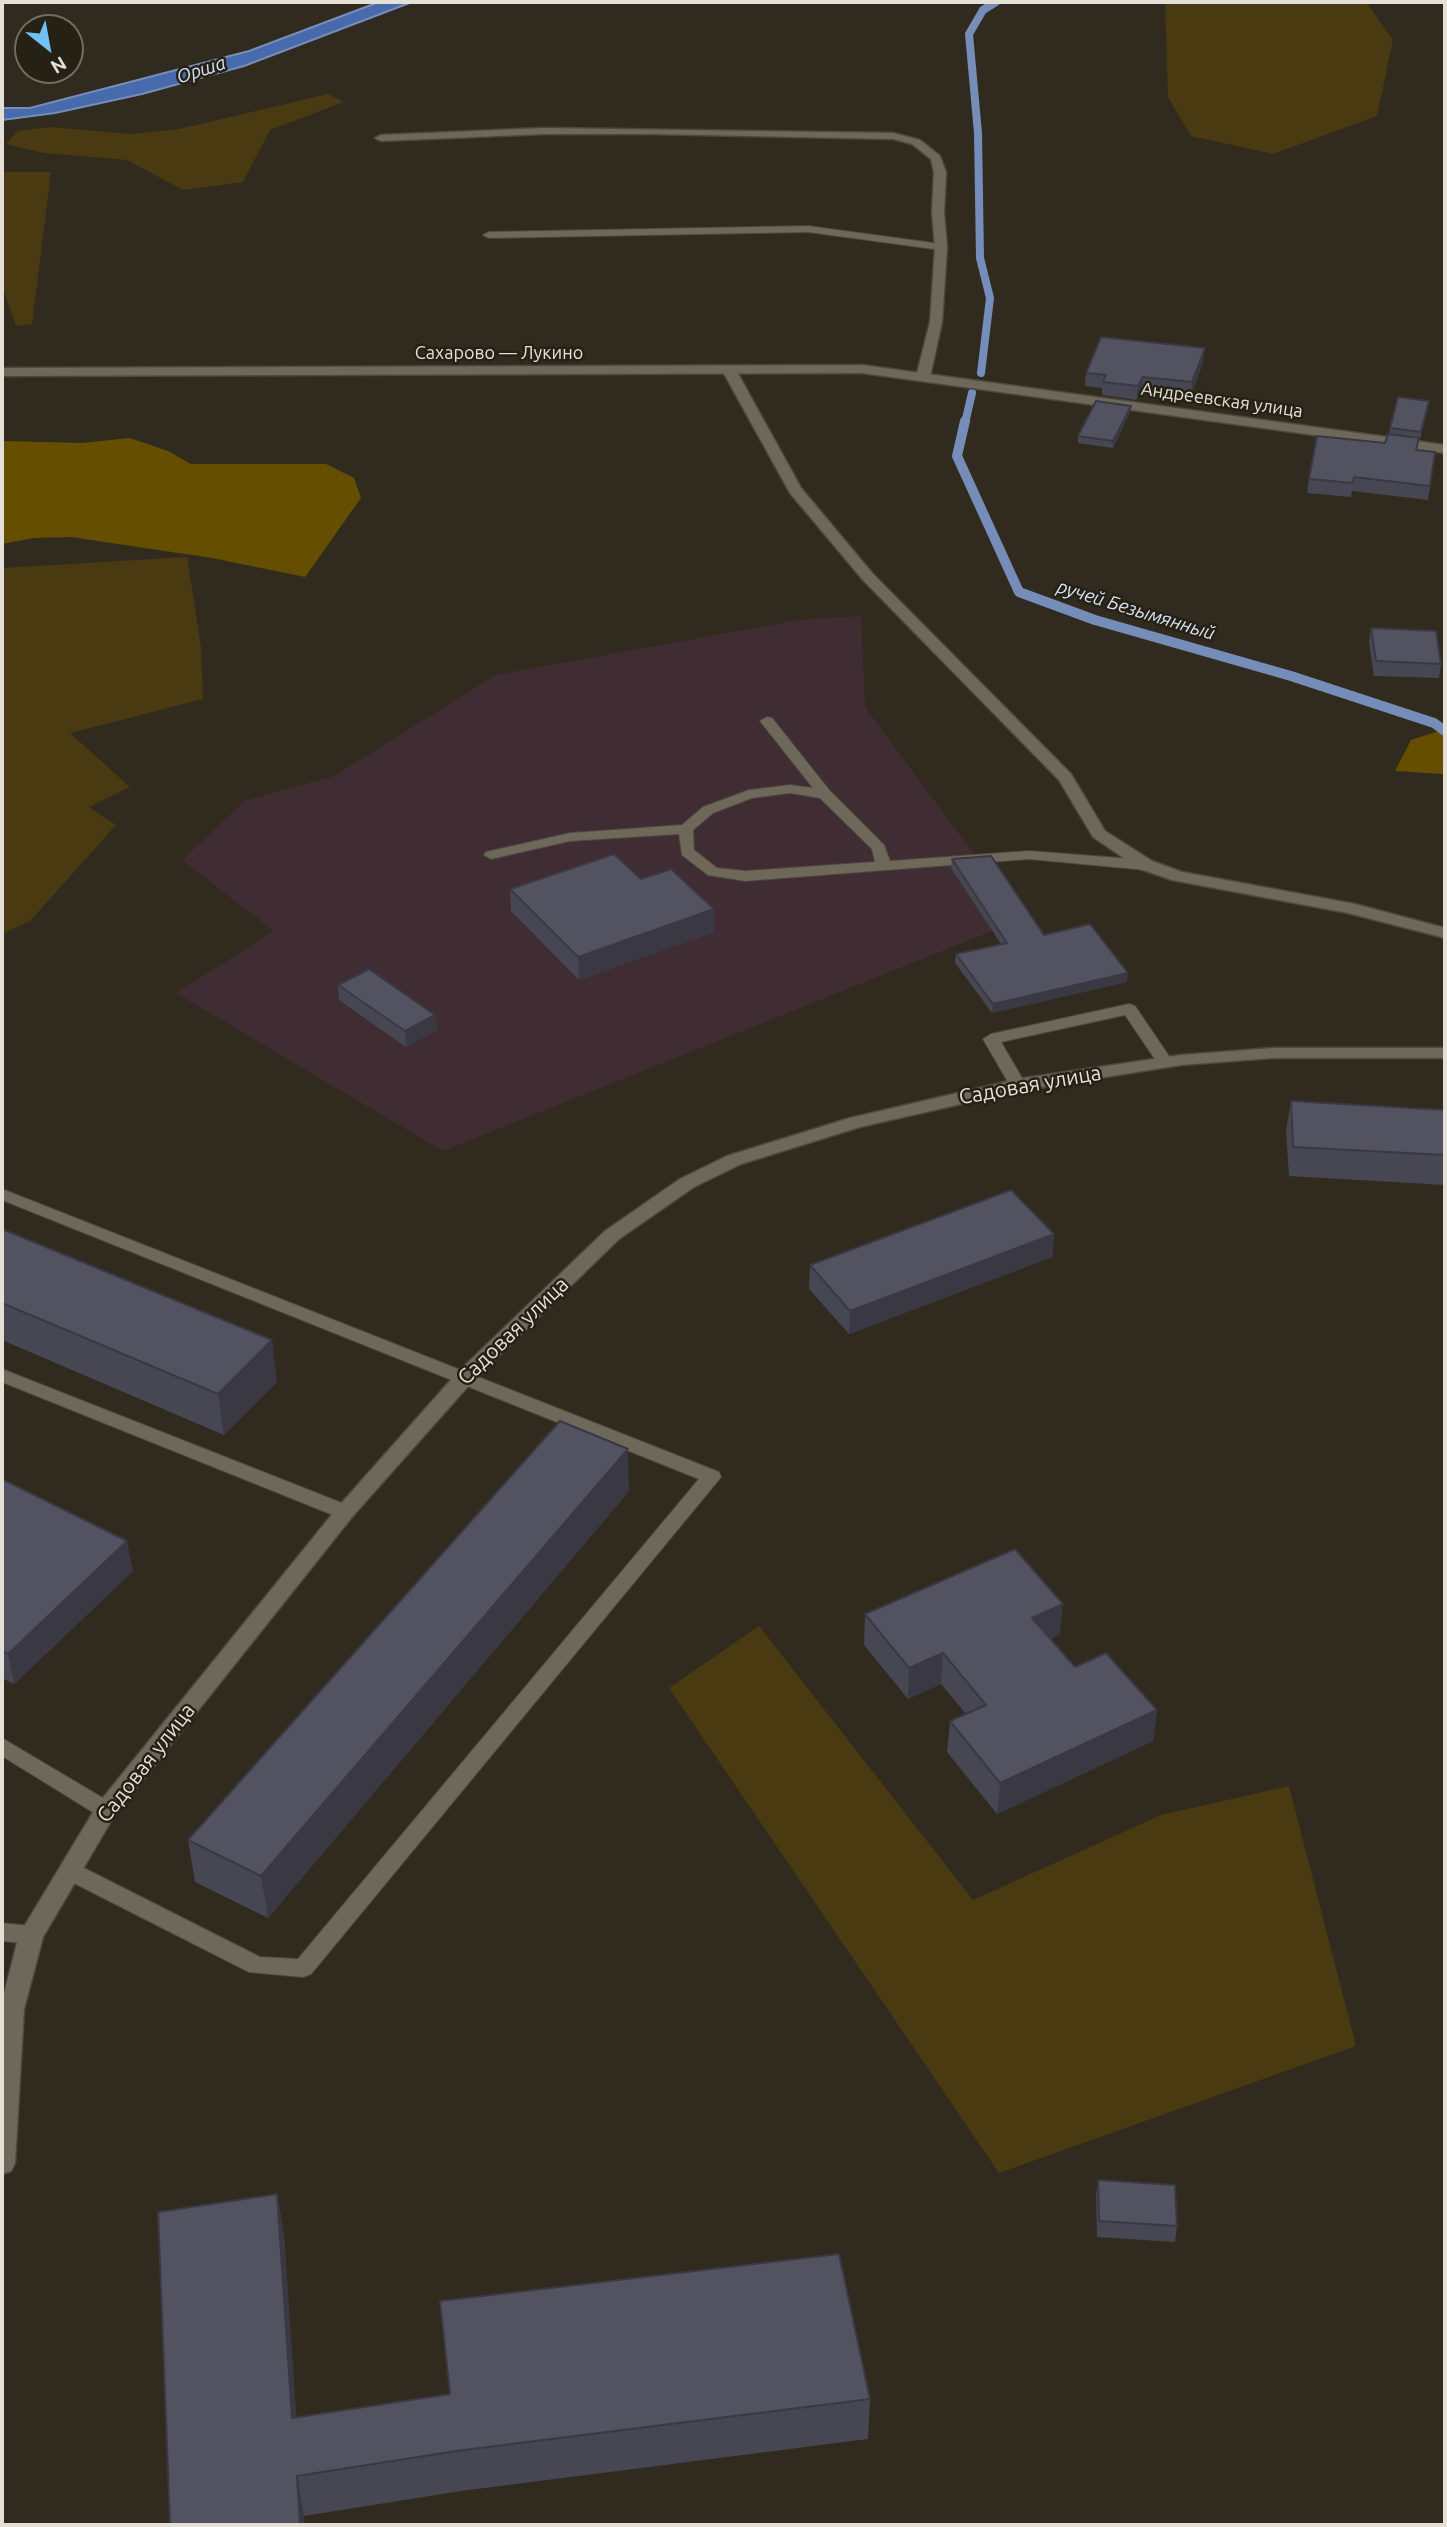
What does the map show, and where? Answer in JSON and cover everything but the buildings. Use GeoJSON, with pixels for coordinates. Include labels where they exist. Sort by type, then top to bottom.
{"type":"FeatureCollection","features":[{"type":"Feature","properties":{"kind":"street"},"geometry":{"type":"LineString","coordinates":[[381,138],[544,131],[893,136],[916,142],[936,158],[940,172],[936,322],[923,377]]}},
{"type":"Feature","properties":{"kind":"street","name":"Сахарово — Лукино"},"geometry":{"type":"LineString","coordinates":[[2,372],[862,369],[995,388]]}},
{"type":"Feature","properties":{"kind":"street"},"geometry":{"type":"LineString","coordinates":[[729,370],[795,490],[868,577],[1065,777],[1099,834],[1146,865],[1178,876],[1349,908],[1445,933]]}},
{"type":"Feature","properties":{"kind":"street","name":"Андреевская улица"},"geometry":{"type":"LineString","coordinates":[[995,388],[1445,449]]}},
{"type":"Feature","properties":{"kind":"street","name":"Садовая улица"},"geometry":{"type":"LineString","coordinates":[[2,2163],[12,2009],[31,1935],[106,1810],[345,1512],[464,1378],[612,1235],[687,1183],[734,1160],[790,1141],[931,1104],[1018,1085],[1165,1062],[1273,1053],[1445,1052]]}},
{"type":"Feature","properties":{"kind":"lane"},"geometry":{"type":"LineString","coordinates":[[489,234],[808,229],[940,247]]}},
{"type":"Feature","properties":{"kind":"lane"},"geometry":{"type":"LineString","coordinates":[[766,721],[825,794],[879,848],[883,864]]}},
{"type":"Feature","properties":{"kind":"lane"},"geometry":{"type":"LineString","coordinates":[[491,855],[570,837],[686,829],[708,810],[749,794],[790,789],[825,794]]}},
{"type":"Feature","properties":{"kind":"lane"},"geometry":{"type":"LineString","coordinates":[[686,829],[687,852],[713,872],[745,876],[1029,855],[1146,865]]}},
{"type":"Feature","properties":{"kind":"lane"},"geometry":{"type":"LineString","coordinates":[[1018,1085],[991,1039],[1129,1009],[1165,1062]]}},
{"type":"Feature","properties":{"kind":"lane"},"geometry":{"type":"LineString","coordinates":[[2,1194],[712,1477],[303,1968],[257,1966],[70,1871]]}},
{"type":"Feature","properties":{"kind":"lane"},"geometry":{"type":"LineString","coordinates":[[2,1375],[345,1512]]}},
{"type":"Feature","properties":{"kind":"lane"},"geometry":{"type":"LineString","coordinates":[[2,1746],[106,1810]]}},
{"type":"Feature","properties":{"kind":"lane"},"geometry":{"type":"LineString","coordinates":[[2,1932],[31,1935]]}},
{"type":"Feature","properties":{"kind":"shaded area"},"geometry":{"type":"Polygon","coordinates":[[[1165,2],[1366,2],[1393,40],[1377,116],[1273,154],[1191,136],[1168,97],[1165,2]]]}},
{"type":"Feature","properties":{"kind":"shaded area"},"geometry":{"type":"Polygon","coordinates":[[[328,94],[344,102],[270,130],[243,182],[183,190],[127,160],[44,153],[6,144],[18,131],[50,127],[131,134],[179,129],[328,94]]]}},
{"type":"Feature","properties":{"kind":"shaded area"},"geometry":{"type":"Polygon","coordinates":[[[2,172],[51,172],[32,324],[16,326],[2,286],[2,172]]]}},
{"type":"Feature","properties":{"kind":"shaded area"},"geometry":{"type":"Polygon","coordinates":[[[130,438],[168,451],[191,464],[326,464],[354,478],[361,498],[305,577],[212,558],[71,537],[34,538],[2,544],[2,441],[82,443],[130,438]]]}},
{"type":"Feature","properties":{"kind":"shaded area"},"geometry":{"type":"Polygon","coordinates":[[[187,557],[201,647],[203,699],[70,733],[130,787],[89,807],[116,825],[30,921],[2,934],[2,568],[187,557]]]}},
{"type":"Feature","properties":{"kind":"shaded area"},"geometry":{"type":"Polygon","coordinates":[[[861,616],[865,707],[1022,919],[443,1151],[176,993],[274,931],[182,860],[245,801],[334,776],[496,675],[799,620],[861,616]]]}},
{"type":"Feature","properties":{"kind":"shaded area"},"geometry":{"type":"Polygon","coordinates":[[[1445,729],[1445,777],[1442,774],[1395,771],[1411,740],[1445,729]]]}},
{"type":"Feature","properties":{"kind":"shaded area"},"geometry":{"type":"Polygon","coordinates":[[[759,1626],[973,1900],[1161,1815],[1289,1786],[1356,2046],[999,2173],[669,1688],[759,1626]]]}},
{"type":"Feature","properties":{"kind":"water","name":"Орша"},"geometry":{"type":"Polygon","coordinates":[[[379,2],[412,2],[244,66],[142,94],[55,113],[2,120],[2,108],[30,108],[249,51],[379,2]]]}},
{"type":"Feature","properties":{"kind":"waterway","name":"ручей Безымянный"},"geometry":{"type":"LineString","coordinates":[[981,373],[990,298],[980,258],[978,133],[969,34],[983,10],[996,2]]}},
{"type":"Feature","properties":{"kind":"waterway","name":"ручей Безымянный"},"geometry":{"type":"LineString","coordinates":[[965,423],[972,393]]}},
{"type":"Feature","properties":{"kind":"waterway","name":"ручей Безымянный"},"geometry":{"type":"LineString","coordinates":[[965,421],[957,456],[1019,592],[1095,620],[1291,676],[1434,723],[1445,731]]}}]}
